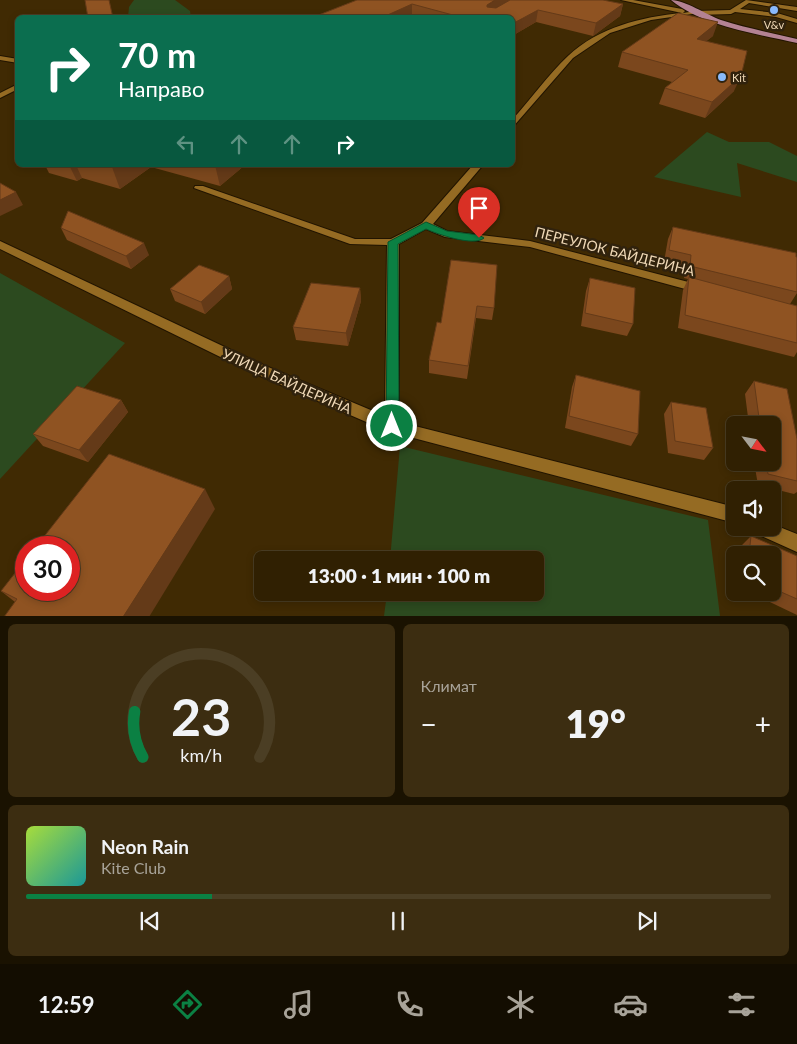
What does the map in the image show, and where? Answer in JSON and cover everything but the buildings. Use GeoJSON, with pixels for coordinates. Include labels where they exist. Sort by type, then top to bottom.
{"type":"FeatureCollection","features":[{"type":"Feature","properties":{"kind":"main road"},"geometry":{"type":"LineString","coordinates":[[674,0],[696,13],[741,28],[797,41]]}},
{"type":"Feature","properties":{"kind":"street"},"geometry":{"type":"LineString","coordinates":[[624,0],[696,13]]}},
{"type":"Feature","properties":{"kind":"street"},"geometry":{"type":"LineString","coordinates":[[515,123],[571,57],[608,32],[650,18],[696,13]]}},
{"type":"Feature","properties":{"kind":"street"},"geometry":{"type":"LineString","coordinates":[[0,58],[15,60]]}},
{"type":"Feature","properties":{"kind":"street"},"geometry":{"type":"LineString","coordinates":[[0,96],[15,88]]}},
{"type":"Feature","properties":{"kind":"street"},"geometry":{"type":"LineString","coordinates":[[199,188],[354,242],[393,242],[426,225],[476,167]]}},
{"type":"Feature","properties":{"kind":"street","name":"ПЕРЕУЛОК БАЙДЕРИНА"},"geometry":{"type":"LineString","coordinates":[[426,225],[445,234],[530,244],[711,291]]}},
{"type":"Feature","properties":{"kind":"street"},"geometry":{"type":"LineString","coordinates":[[392,426],[393,242]]}},
{"type":"Feature","properties":{"kind":"street","name":"УЛИЦА БАЙДЕРИНА"},"geometry":{"type":"LineString","coordinates":[[0,244],[256,368],[392,426],[726,513]]}},
{"type":"Feature","properties":{"kind":"street"},"geometry":{"type":"LineString","coordinates":[[781,536],[797,543]]}},
{"type":"Feature","properties":{"kind":"lane"},"geometry":{"type":"LineString","coordinates":[[696,13],[731,12],[750,0],[797,9]]}},
{"type":"Feature","properties":{"kind":"lane"},"geometry":{"type":"LineString","coordinates":[[735,10],[777,15],[797,21]]}},
{"type":"Feature","properties":{"kind":"green space"},"geometry":{"type":"Polygon","coordinates":[[[134,0],[175,0],[190,11],[191,15],[128,15],[129,7],[134,0]]]}},
{"type":"Feature","properties":{"kind":"green space"},"geometry":{"type":"Polygon","coordinates":[[[707,132],[729,142],[769,142],[797,156],[797,182],[737,163],[741,197],[654,177],[707,132]]]}},
{"type":"Feature","properties":{"kind":"green space"},"geometry":{"type":"Polygon","coordinates":[[[0,273],[125,343],[0,479],[0,273]]]}},
{"type":"Feature","properties":{"kind":"green space"},"geometry":{"type":"Polygon","coordinates":[[[400,446],[708,520],[720,616],[384,616],[386,601],[544,601],[544,551],[391,551],[400,446]]]}},
{"type":"Feature","properties":{"kind":"place","name":"V&v"},"geometry":{"type":"Point","coordinates":[774,10]}},
{"type":"Feature","properties":{"kind":"place","name":"Kit"},"geometry":{"type":"Point","coordinates":[722,77]}},
{"type":"Feature","properties":{"kind":"route"},"geometry":{"type":"LineString","coordinates":[[392,426],[393,242],[426,225],[445,234],[479,238]]}}]}
